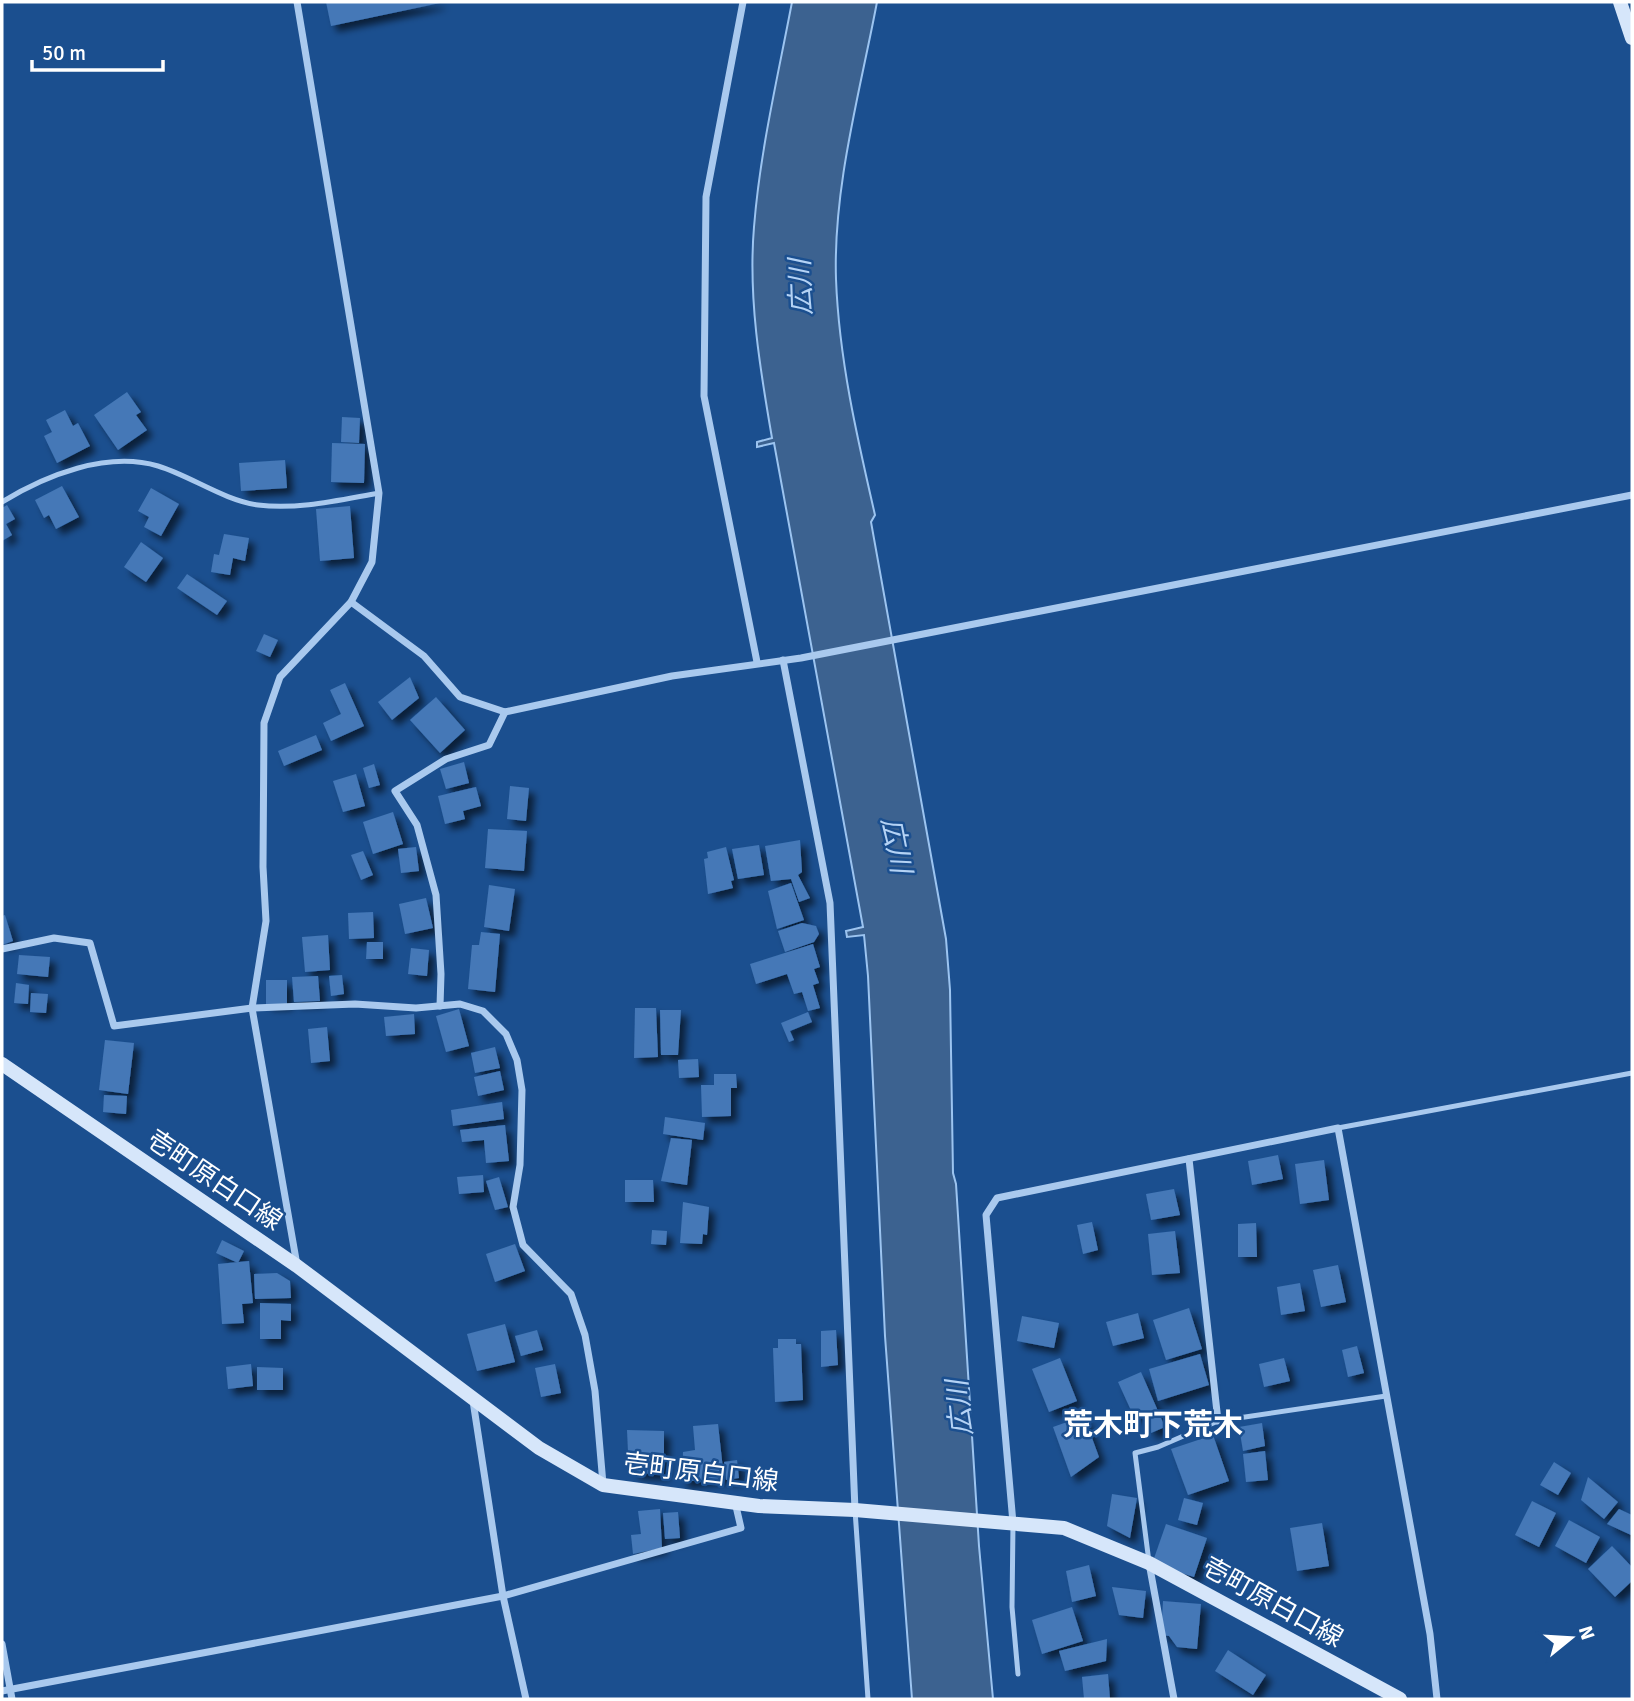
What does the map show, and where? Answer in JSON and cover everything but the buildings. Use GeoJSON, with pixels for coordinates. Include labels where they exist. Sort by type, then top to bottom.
{"type":"FeatureCollection","features":[{"type":"Feature","properties":{"kind":"main road"},"geometry":{"type":"LineString","coordinates":[[1620,2],[1632,38]]}},
{"type":"Feature","properties":{"kind":"main road","name":"壱町原白口線"},"geometry":{"type":"LineString","coordinates":[[2,1064],[298,1266],[539,1448],[603,1485],[759,1506],[855,1510],[1064,1528],[1149,1563],[1400,1699]]}},
{"type":"Feature","properties":{"kind":"street"},"geometry":{"type":"LineString","coordinates":[[297,2],[379,493],[372,562],[351,602],[280,677],[264,723],[263,867],[266,921],[252,1008],[298,1266]]}},
{"type":"Feature","properties":{"kind":"street"},"geometry":{"type":"LineString","coordinates":[[743,2],[706,197],[705,396],[757,662]]}},
{"type":"Feature","properties":{"kind":"street"},"geometry":{"type":"LineString","coordinates":[[351,602],[424,656],[460,697],[505,712],[672,676],[757,662],[801,658],[930,634],[1632,495]]}},
{"type":"Feature","properties":{"kind":"street"},"geometry":{"type":"LineString","coordinates":[[783,660],[830,903],[855,1510]]}},
{"type":"Feature","properties":{"kind":"street"},"geometry":{"type":"LineString","coordinates":[[440,1006],[441,974],[436,895],[417,825],[395,791],[446,759],[489,745],[505,712]]}},
{"type":"Feature","properties":{"kind":"street"},"geometry":{"type":"LineString","coordinates":[[2,949],[54,938],[90,943],[114,1026],[252,1008],[355,1004],[416,1009],[460,1004],[483,1011],[506,1034],[517,1060],[522,1090],[520,1165],[513,1207],[523,1245],[571,1294],[585,1335],[595,1391],[603,1485]]}},
{"type":"Feature","properties":{"kind":"street"},"geometry":{"type":"LineString","coordinates":[[1007,1523],[986,1214],[997,1198],[1338,1128],[1430,1634],[1437,1699]]}},
{"type":"Feature","properties":{"kind":"street"},"geometry":{"type":"LineString","coordinates":[[1189,1159],[1218,1421]]}},
{"type":"Feature","properties":{"kind":"street"},"geometry":{"type":"LineString","coordinates":[[472,1397],[503,1596],[526,1699]]}},
{"type":"Feature","properties":{"kind":"street"},"geometry":{"type":"LineString","coordinates":[[6,1690],[503,1596],[741,1528],[734,1501]]}},
{"type":"Feature","properties":{"kind":"street"},"geometry":{"type":"LineString","coordinates":[[1149,1563],[1174,1699]]}},
{"type":"Feature","properties":{"kind":"street"},"geometry":{"type":"LineString","coordinates":[[2,1644],[6,1690],[12,1699]]}},
{"type":"Feature","properties":{"kind":"lane"},"geometry":{"type":"LineString","coordinates":[[2,502],[26,487],[104,461],[159,467],[255,505],[310,505],[379,493]]}},
{"type":"Feature","properties":{"kind":"lane"},"geometry":{"type":"LineString","coordinates":[[1338,1128],[1632,1073]]}},
{"type":"Feature","properties":{"kind":"lane"},"geometry":{"type":"LineString","coordinates":[[1149,1563],[1136,1453],[1218,1421],[1386,1396]]}},
{"type":"Feature","properties":{"kind":"lane"},"geometry":{"type":"LineString","coordinates":[[855,1510],[867,1699]]}},
{"type":"Feature","properties":{"kind":"lane"},"geometry":{"type":"LineString","coordinates":[[1007,1523],[1018,1674]]}},
{"type":"Feature","properties":{"kind":"water","name":"広川"},"geometry":{"type":"Polygon","coordinates":[[[792,2],[877,2],[843,175],[836,244],[838,309],[850,398],[875,515],[871,522],[946,939],[950,990],[953,1173],[956,1184],[979,1546],[993,1699],[912,1699],[885,1336],[864,935],[847,937],[846,931],[863,927],[774,443],[757,447],[757,442],[772,438],[759,359],[754,306],[754,227],[765,142],[792,2]]]}},
{"type":"Feature","properties":{"kind":"district","name":"荒木町下荒木"},"geometry":{"type":"Point","coordinates":[1153,1425]}}]}
